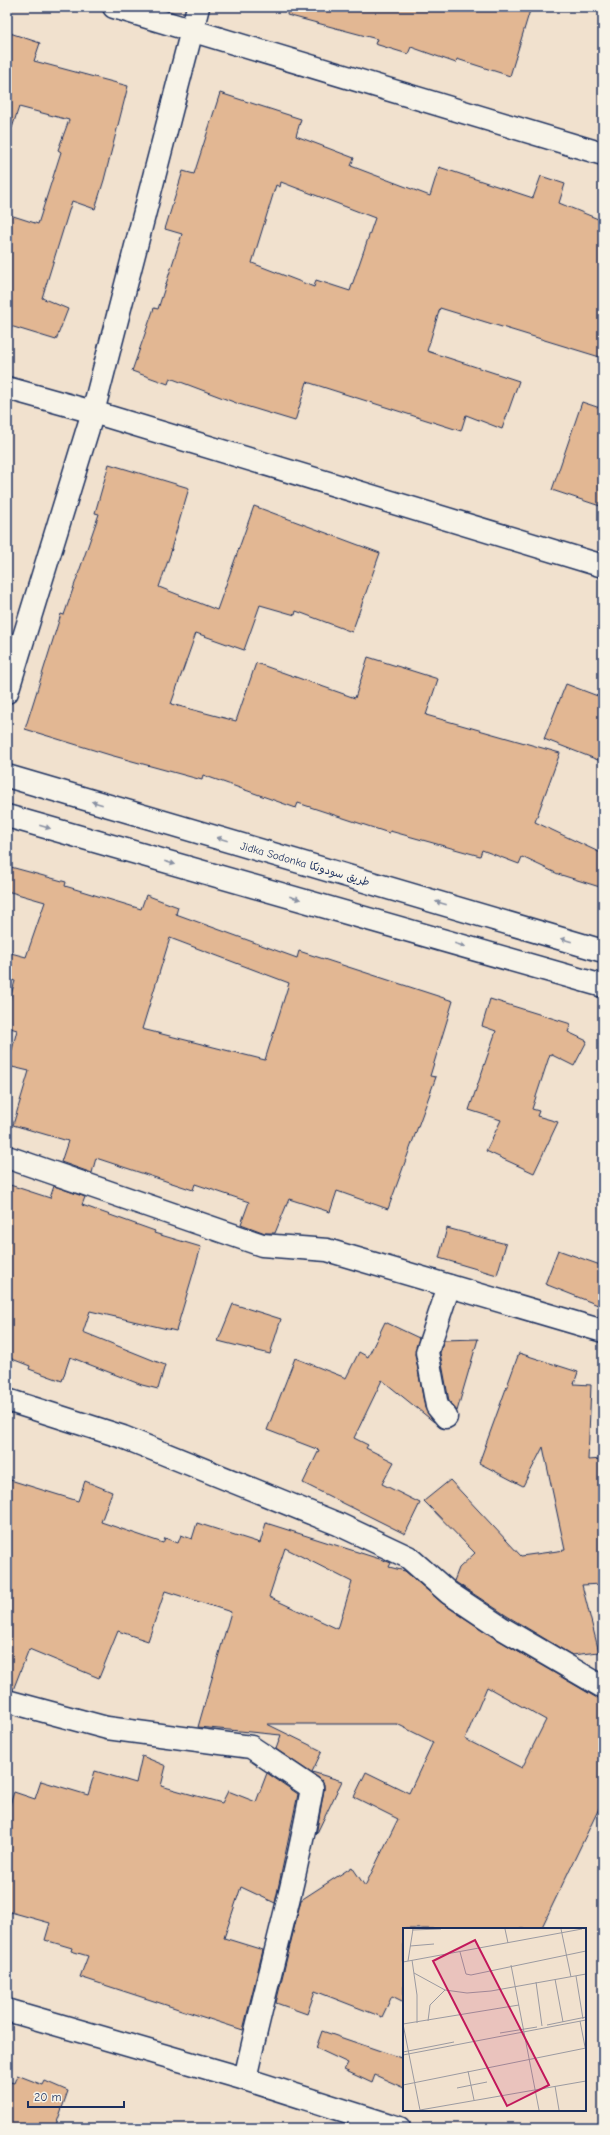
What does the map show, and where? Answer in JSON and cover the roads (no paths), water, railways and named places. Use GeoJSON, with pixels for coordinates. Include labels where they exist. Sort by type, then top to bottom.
{"type":"FeatureCollection","features":[{"type":"Feature","properties":{"kind":"street"},"geometry":{"type":"LineString","coordinates":[[114,7],[603,154]]}},
{"type":"Feature","properties":{"kind":"street"},"geometry":{"type":"LineString","coordinates":[[7,692],[93,412],[198,7]]}},
{"type":"Feature","properties":{"kind":"street"},"geometry":{"type":"LineString","coordinates":[[7,388],[93,412],[603,566]]}},
{"type":"Feature","properties":{"kind":"street","name":"Jidka Sodonka طريق سودونكا"},"geometry":{"type":"LineString","coordinates":[[7,776],[603,951]]}},
{"type":"Feature","properties":{"kind":"street"},"geometry":{"type":"LineString","coordinates":[[7,816],[603,986]]}},
{"type":"Feature","properties":{"kind":"street"},"geometry":{"type":"LineString","coordinates":[[7,1157],[262,1244],[327,1250],[603,1331]]}},
{"type":"Feature","properties":{"kind":"street"},"geometry":{"type":"LineString","coordinates":[[446,1417],[437,1406],[427,1352],[449,1286]]}},
{"type":"Feature","properties":{"kind":"street"},"geometry":{"type":"LineString","coordinates":[[7,1400],[123,1437],[338,1524],[408,1557],[449,1593],[500,1627],[603,1687]]}},
{"type":"Feature","properties":{"kind":"street"},"geometry":{"type":"LineString","coordinates":[[7,1701],[107,1728],[251,1747],[312,1788],[304,1836],[263,1996],[245,2079]]}},
{"type":"Feature","properties":{"kind":"street"},"geometry":{"type":"LineString","coordinates":[[7,2010],[245,2079],[399,2128]]}}]}
